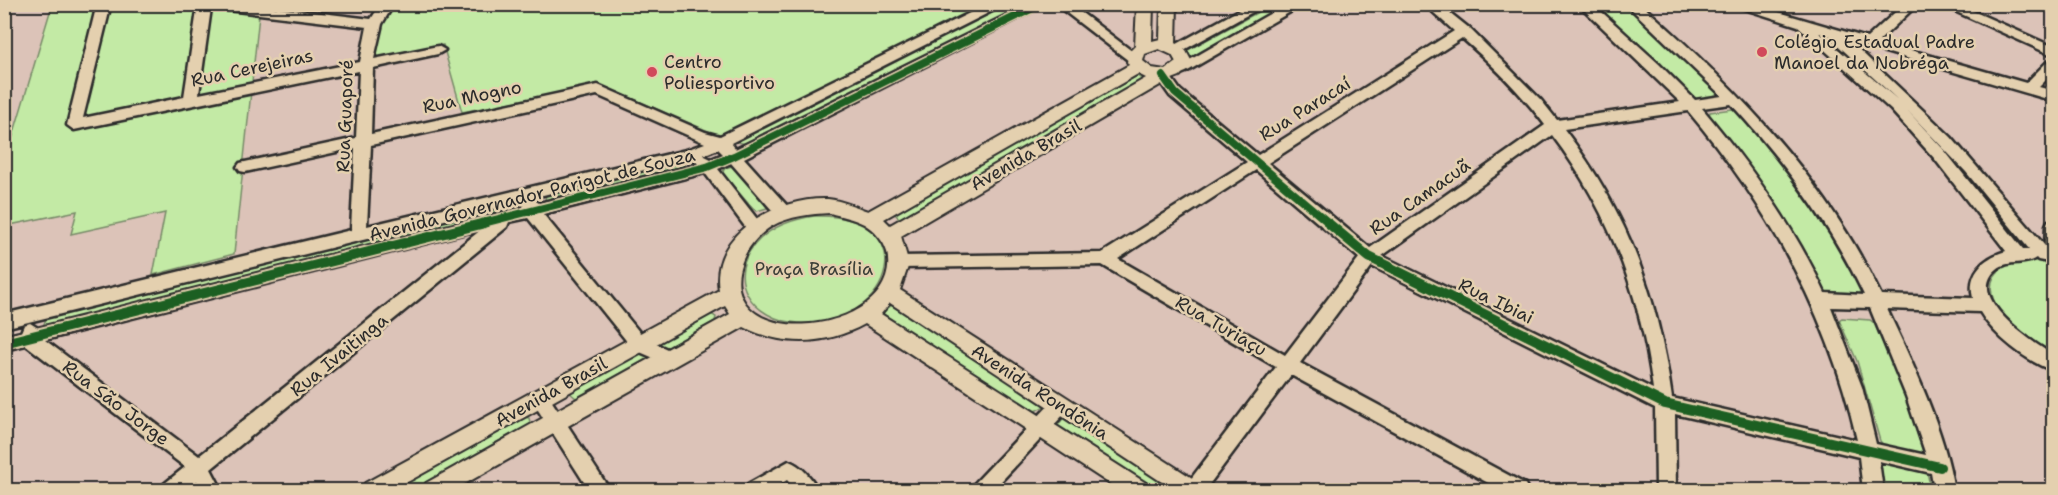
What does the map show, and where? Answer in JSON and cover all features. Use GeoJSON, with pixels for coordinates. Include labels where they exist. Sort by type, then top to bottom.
{"type":"FeatureCollection","features":[{"type":"Feature","properties":{"kind":"main road"},"geometry":{"type":"LineString","coordinates":[[1138,58],[1150,45],[1172,47],[1182,55],[1184,62],[1181,69],[1162,76],[1152,75],[1138,58],[1145,4]]}},
{"type":"Feature","properties":{"kind":"main road"},"geometry":{"type":"LineString","coordinates":[[1169,4],[1172,47]]}},
{"type":"Feature","properties":{"kind":"main road","name":"Avenida Brasil"},"geometry":{"type":"LineString","coordinates":[[872,218],[1138,58]]}},
{"type":"Feature","properties":{"kind":"main road","name":"Avenida Brasil"},"geometry":{"type":"LineString","coordinates":[[890,234],[1162,76]]}},
{"type":"Feature","properties":{"kind":"main road"},"geometry":{"type":"LineString","coordinates":[[830,206],[852,210],[872,218],[890,234],[897,247],[900,262],[897,278],[890,293],[867,315],[848,326],[826,333],[803,335],[771,330],[745,316],[729,294],[726,281],[733,252],[755,228],[784,213],[807,207],[830,206]]}},
{"type":"Feature","properties":{"kind":"main road","name":"Avenida Rondônia"},"geometry":{"type":"LineString","coordinates":[[890,293],[1060,406],[1193,490]]}},
{"type":"Feature","properties":{"kind":"main road","name":"Avenida Brasil"},"geometry":{"type":"LineString","coordinates":[[373,490],[729,294]]}},
{"type":"Feature","properties":{"kind":"main road","name":"Avenida Rondônia"},"geometry":{"type":"LineString","coordinates":[[867,315],[1138,490]]}},
{"type":"Feature","properties":{"kind":"main road","name":"Avenida Brasil"},"geometry":{"type":"LineString","coordinates":[[434,490],[745,316]]}},
{"type":"Feature","properties":{"kind":"street","name":"Rua Cerejeiras"},"geometry":{"type":"LineString","coordinates":[[104,4],[74,125],[438,50]]}},
{"type":"Feature","properties":{"kind":"street"},"geometry":{"type":"LineString","coordinates":[[191,101],[207,4],[375,24]]}},
{"type":"Feature","properties":{"kind":"street","name":"Rua Guaporé"},"geometry":{"type":"LineString","coordinates":[[359,235],[367,53],[375,24],[388,4]]}},
{"type":"Feature","properties":{"kind":"street","name":"Avenida Governador Parigot de Souza"},"geometry":{"type":"LineString","coordinates":[[4,321],[505,200],[698,144],[721,142],[1000,4]]}},
{"type":"Feature","properties":{"kind":"street","name":"Avenida Governador Parigot de Souza"},"geometry":{"type":"LineString","coordinates":[[4,343],[707,167],[734,156],[1041,4]]}},
{"type":"Feature","properties":{"kind":"street"},"geometry":{"type":"LineString","coordinates":[[1061,4],[1138,58]]}},
{"type":"Feature","properties":{"kind":"street"},"geometry":{"type":"LineString","coordinates":[[1172,47],[1261,4]]}},
{"type":"Feature","properties":{"kind":"street"},"geometry":{"type":"LineString","coordinates":[[1181,69],[1298,4]]}},
{"type":"Feature","properties":{"kind":"street"},"geometry":{"type":"LineString","coordinates":[[1430,4],[1464,31],[1518,81],[1555,125],[1603,198],[1634,260],[1653,324],[1665,404],[1669,438],[1666,490]]}},
{"type":"Feature","properties":{"kind":"street"},"geometry":{"type":"LineString","coordinates":[[1584,4],[1692,106],[1726,146],[1770,210],[1820,300],[1846,366],[1870,452],[1873,490]]}},
{"type":"Feature","properties":{"kind":"street"},"geometry":{"type":"LineString","coordinates":[[1632,4],[1734,99],[1776,145],[1824,207],[1846,242],[1878,303],[1924,418],[1940,467],[1944,490]]}},
{"type":"Feature","properties":{"kind":"street"},"geometry":{"type":"LineString","coordinates":[[1735,4],[1765,8],[1799,23],[2054,96]]}},
{"type":"Feature","properties":{"kind":"street"},"geometry":{"type":"LineString","coordinates":[[1869,43],[1912,4]]}},
{"type":"Feature","properties":{"kind":"street"},"geometry":{"type":"LineString","coordinates":[[1946,4],[2054,52]]}},
{"type":"Feature","properties":{"kind":"street"},"geometry":{"type":"LineString","coordinates":[[1799,23],[1896,107],[1939,154],[2019,255]]}},
{"type":"Feature","properties":{"kind":"street","name":"Rua Paracaí"},"geometry":{"type":"LineString","coordinates":[[1105,259],[1464,31]]}},
{"type":"Feature","properties":{"kind":"street"},"geometry":{"type":"LineString","coordinates":[[1832,32],[1898,89],[1936,127],[2050,257]]}},
{"type":"Feature","properties":{"kind":"street"},"geometry":{"type":"LineString","coordinates":[[2028,89],[2054,63]]}},
{"type":"Feature","properties":{"kind":"street","name":"Rua Ibiai"},"geometry":{"type":"LineString","coordinates":[[1162,76],[1175,93],[1369,257],[1665,404],[1940,467]]}},
{"type":"Feature","properties":{"kind":"street","name":"Rua Mogno"},"geometry":{"type":"LineString","coordinates":[[245,167],[598,90],[698,144]]}},
{"type":"Feature","properties":{"kind":"street","name":"Rua Camacuã"},"geometry":{"type":"LineString","coordinates":[[1193,490],[1369,257],[1555,125],[1734,99]]}},
{"type":"Feature","properties":{"kind":"street"},"geometry":{"type":"LineString","coordinates":[[721,142],[784,213]]}},
{"type":"Feature","properties":{"kind":"street"},"geometry":{"type":"LineString","coordinates":[[698,144],[707,167],[755,228]]}},
{"type":"Feature","properties":{"kind":"street"},"geometry":{"type":"LineString","coordinates":[[529,194],[532,212],[639,344],[670,358]]}},
{"type":"Feature","properties":{"kind":"street"},"geometry":{"type":"LineString","coordinates":[[505,200],[506,219]]}},
{"type":"Feature","properties":{"kind":"street","name":"Rua Ivaitinga"},"geometry":{"type":"LineString","coordinates":[[171,490],[506,219]]}},
{"type":"Feature","properties":{"kind":"street"},"geometry":{"type":"LineString","coordinates":[[2050,257],[2054,225]]}},
{"type":"Feature","properties":{"kind":"street"},"geometry":{"type":"LineString","coordinates":[[2050,257],[2019,255],[1993,262],[1985,270],[1981,280],[1981,292],[1985,305],[1998,323],[2018,341],[2054,364]]}},
{"type":"Feature","properties":{"kind":"street"},"geometry":{"type":"LineString","coordinates":[[900,262],[1105,259]]}},
{"type":"Feature","properties":{"kind":"street","name":"Rua Turiaçu"},"geometry":{"type":"LineString","coordinates":[[1105,259],[1288,365],[1518,490]]}},
{"type":"Feature","properties":{"kind":"street"},"geometry":{"type":"LineString","coordinates":[[1820,300],[1985,305]]}},
{"type":"Feature","properties":{"kind":"street"},"geometry":{"type":"LineString","coordinates":[[29,337],[32,314]]}},
{"type":"Feature","properties":{"kind":"street","name":"Rua São Jorge"},"geometry":{"type":"LineString","coordinates":[[29,337],[200,467],[212,490]]}},
{"type":"Feature","properties":{"kind":"street"},"geometry":{"type":"LineString","coordinates":[[540,399],[600,490]]}},
{"type":"Feature","properties":{"kind":"street"},"geometry":{"type":"LineString","coordinates":[[981,490],[1060,406]]}},
{"type":"Feature","properties":{"kind":"street"},"geometry":{"type":"LineString","coordinates":[[755,490],[789,469],[808,490]]}},
{"type":"Feature","properties":{"kind":"green space"},"geometry":{"type":"Polygon","coordinates":[[[184,4],[259,15],[234,254],[153,275],[165,213],[71,234],[77,211],[5,226],[4,166],[52,5],[184,4]]]}},
{"type":"Feature","properties":{"kind":"green space","name":"Centro Poliesportivo"},"geometry":{"type":"Polygon","coordinates":[[[395,5],[990,5],[722,137],[601,85],[462,112],[443,45],[374,60],[380,30],[395,5]]]}},
{"type":"Feature","properties":{"kind":"green space"},"geometry":{"type":"Polygon","coordinates":[[[1008,5],[1032,5],[747,144],[737,142],[739,136],[1008,5]]]}},
{"type":"Feature","properties":{"kind":"green space"},"geometry":{"type":"Polygon","coordinates":[[[1271,5],[1289,5],[1189,59],[1184,52],[1271,5]]]}},
{"type":"Feature","properties":{"kind":"green space"},"geometry":{"type":"Polygon","coordinates":[[[1589,5],[1626,5],[1725,96],[1696,101],[1589,5]]]}},
{"type":"Feature","properties":{"kind":"green space"},"geometry":{"type":"Polygon","coordinates":[[[1823,37],[1832,37],[1876,76],[1950,151],[2024,242],[2017,240],[1968,181],[1823,37]]]}},
{"type":"Feature","properties":{"kind":"green space"},"geometry":{"type":"Polygon","coordinates":[[[1137,76],[1146,82],[902,221],[894,213],[1137,76]]]}},
{"type":"Feature","properties":{"kind":"green space"},"geometry":{"type":"Polygon","coordinates":[[[1733,109],[1740,112],[1776,153],[1824,220],[1868,294],[1864,297],[1832,295],[1826,292],[1772,201],[1709,116],[1710,112],[1733,109]]]}},
{"type":"Feature","properties":{"kind":"green space"},"geometry":{"type":"Polygon","coordinates":[[[681,160],[685,164],[681,169],[545,200],[546,194],[681,160]]]}},
{"type":"Feature","properties":{"kind":"green space"},"geometry":{"type":"Polygon","coordinates":[[[737,167],[769,204],[767,208],[757,211],[753,209],[722,173],[725,168],[737,167]]]}},
{"type":"Feature","properties":{"kind":"green space"},"geometry":{"type":"Polygon","coordinates":[[[498,205],[500,207],[498,213],[46,327],[44,324],[47,316],[498,205]]]}},
{"type":"Feature","properties":{"kind":"green space","name":"Praça Brasília"},"geometry":{"type":"Polygon","coordinates":[[[814,216],[849,220],[872,232],[884,249],[885,270],[876,290],[858,308],[832,320],[799,323],[782,320],[768,314],[747,294],[743,281],[743,267],[749,253],[766,234],[785,223],[814,216]]]}},
{"type":"Feature","properties":{"kind":"green space"},"geometry":{"type":"Polygon","coordinates":[[[2034,259],[2053,262],[2053,356],[2022,336],[2010,324],[2000,311],[1991,288],[1993,278],[2001,269],[2014,263],[2034,259]]]}},
{"type":"Feature","properties":{"kind":"green space"},"geometry":{"type":"Polygon","coordinates":[[[893,304],[1045,401],[1045,406],[1031,413],[882,313],[893,304]]]}},
{"type":"Feature","properties":{"kind":"green space"},"geometry":{"type":"Polygon","coordinates":[[[708,312],[716,317],[715,321],[576,398],[570,393],[570,390],[708,312]]]}},
{"type":"Feature","properties":{"kind":"green space"},"geometry":{"type":"Polygon","coordinates":[[[1842,318],[1870,320],[1874,323],[1902,386],[1923,452],[1917,454],[1884,446],[1880,441],[1857,361],[1839,320],[1842,318]]]}},
{"type":"Feature","properties":{"kind":"green space"},"geometry":{"type":"Polygon","coordinates":[[[1065,416],[1171,486],[1171,490],[1146,490],[1054,430],[1065,416]]]}},
{"type":"Feature","properties":{"kind":"green space"},"geometry":{"type":"Polygon","coordinates":[[[525,417],[529,418],[531,426],[415,490],[391,490],[525,417]]]}},
{"type":"Feature","properties":{"kind":"green space"},"geometry":{"type":"Polygon","coordinates":[[[1876,460],[1927,472],[1931,490],[1880,490],[1876,460]]]}},
{"type":"Feature","properties":{"kind":"cycle path"},"geometry":{"type":"LineString","coordinates":[[4,343],[707,167],[734,156],[1041,4]]}},
{"type":"Feature","properties":{"kind":"cycle path"},"geometry":{"type":"LineString","coordinates":[[1163,76],[1175,93],[1369,257],[1665,404],[1940,467]]}},
{"type":"Feature","properties":{"kind":"place","name":"Colégio Estadual Padre Manoel da Nobréga"},"geometry":{"type":"Point","coordinates":[1762,52]}},
{"type":"Feature","properties":{"kind":"place","name":"Centro Poliesportivo"},"geometry":{"type":"Point","coordinates":[652,72]}}]}
